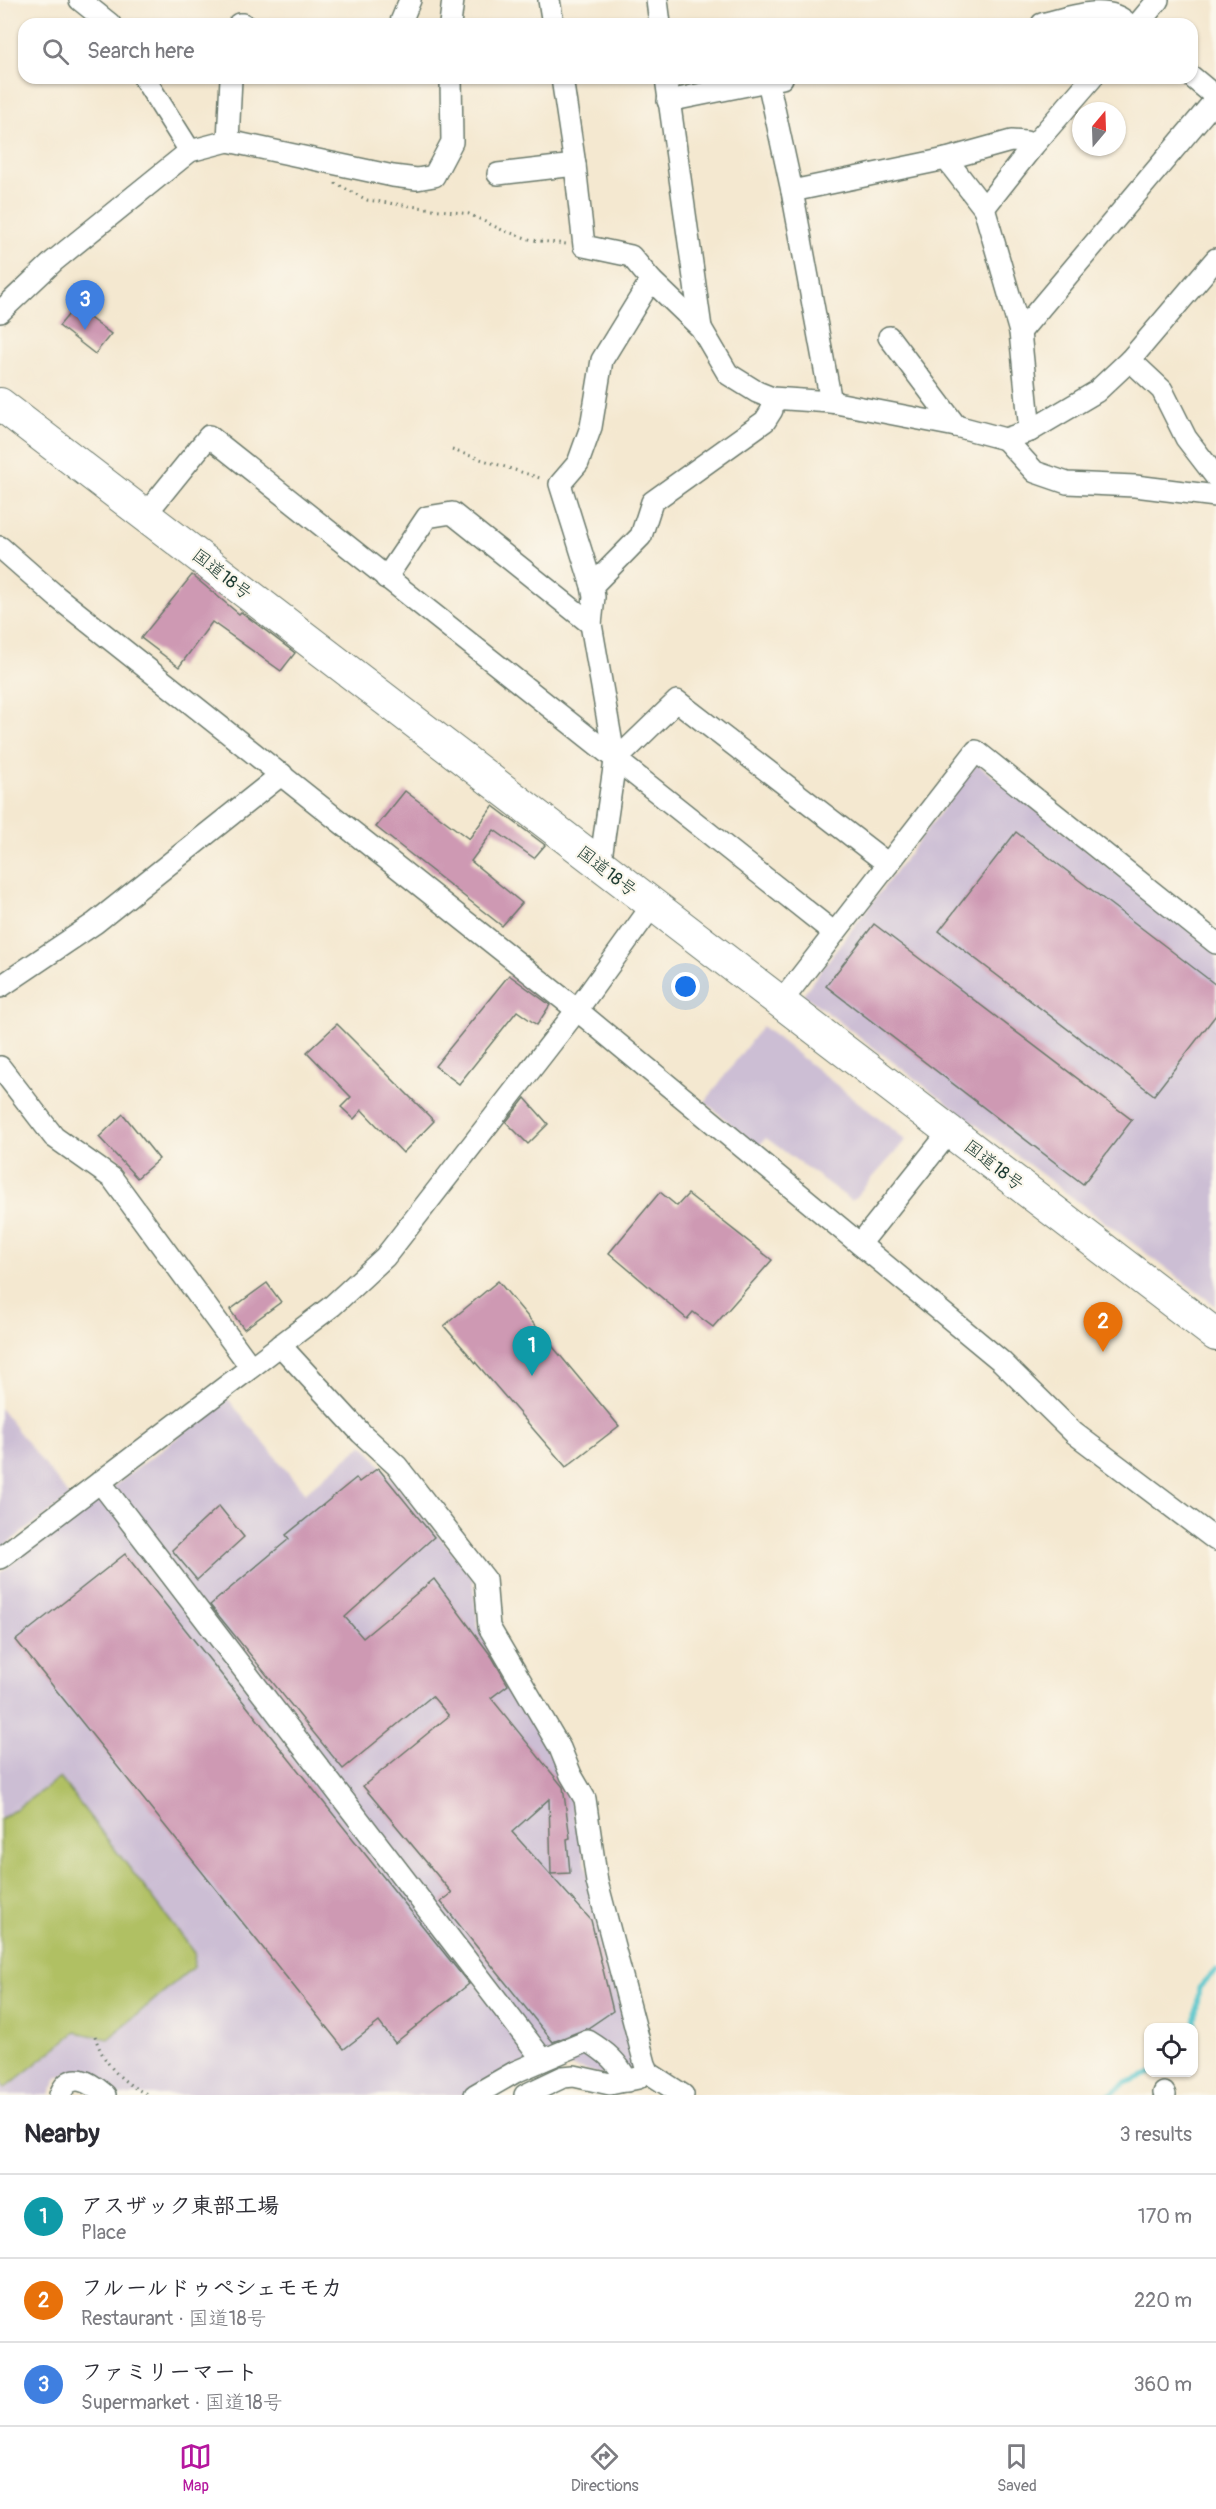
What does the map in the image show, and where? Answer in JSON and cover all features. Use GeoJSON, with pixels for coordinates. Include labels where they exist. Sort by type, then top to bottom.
{"type":"FeatureCollection","features":[{"type":"Feature","properties":{"kind":"highway","name":"国道18号"},"geometry":{"type":"LineString","coordinates":[[0,404],[652,906],[1216,1335]]}},
{"type":"Feature","properties":{"kind":"street"},"geometry":{"type":"LineString","coordinates":[[80,0],[102,18]]}},
{"type":"Feature","properties":{"kind":"street"},"geometry":{"type":"LineString","coordinates":[[402,18],[410,0]]}},
{"type":"Feature","properties":{"kind":"street"},"geometry":{"type":"LineString","coordinates":[[451,18],[453,0]]}},
{"type":"Feature","properties":{"kind":"street"},"geometry":{"type":"LineString","coordinates":[[549,0],[552,18]]}},
{"type":"Feature","properties":{"kind":"street"},"geometry":{"type":"LineString","coordinates":[[657,0],[659,18]]}},
{"type":"Feature","properties":{"kind":"street"},"geometry":{"type":"LineString","coordinates":[[1143,18],[1158,0]]}},
{"type":"Feature","properties":{"kind":"street"},"geometry":{"type":"LineString","coordinates":[[1070,18],[1103,11],[1122,18]]}},
{"type":"Feature","properties":{"kind":"street"},"geometry":{"type":"LineString","coordinates":[[1020,332],[1216,98],[1198,82]]}},
{"type":"Feature","properties":{"kind":"street"},"geometry":{"type":"LineString","coordinates":[[148,84],[190,151]]}},
{"type":"Feature","properties":{"kind":"street"},"geometry":{"type":"LineString","coordinates":[[228,141],[231,84]]}},
{"type":"Feature","properties":{"kind":"street"},"geometry":{"type":"LineString","coordinates":[[0,312],[54,261],[190,151],[228,141],[393,176],[417,179],[434,176],[452,142],[451,84]]}},
{"type":"Feature","properties":{"kind":"street"},"geometry":{"type":"LineString","coordinates":[[562,84],[575,165],[584,246],[632,256],[651,280],[701,328],[728,374],[757,392],[772,398],[831,402],[956,426],[1005,439],[1030,431],[1095,392],[1130,360],[1216,260]]}},
{"type":"Feature","properties":{"kind":"street"},"geometry":{"type":"LineString","coordinates":[[667,84],[701,328]]}},
{"type":"Feature","properties":{"kind":"street"},"geometry":{"type":"LineString","coordinates":[[668,101],[755,84]]}},
{"type":"Feature","properties":{"kind":"street"},"geometry":{"type":"LineString","coordinates":[[776,84],[792,191],[831,402]]}},
{"type":"Feature","properties":{"kind":"street"},"geometry":{"type":"LineString","coordinates":[[984,208],[1033,146],[1087,84]]}},
{"type":"Feature","properties":{"kind":"street"},"geometry":{"type":"LineString","coordinates":[[792,191],[946,159],[1011,141],[1026,142],[1033,146]]}},
{"type":"Feature","properties":{"kind":"street"},"geometry":{"type":"LineString","coordinates":[[946,159],[984,208],[1020,332],[1030,431]]}},
{"type":"Feature","properties":{"kind":"street"},"geometry":{"type":"LineString","coordinates":[[498,174],[575,165]]}},
{"type":"Feature","properties":{"kind":"street"},"geometry":{"type":"LineString","coordinates":[[600,866],[615,761],[591,624],[594,597],[592,586],[560,484],[578,463],[582,454],[591,427],[602,360],[651,280]]}},
{"type":"Feature","properties":{"kind":"street"},"geometry":{"type":"LineString","coordinates":[[889,337],[956,426]]}},
{"type":"Feature","properties":{"kind":"street"},"geometry":{"type":"LineString","coordinates":[[1130,360],[1162,390],[1186,438],[1216,477]]}},
{"type":"Feature","properties":{"kind":"street"},"geometry":{"type":"LineString","coordinates":[[592,586],[641,536],[652,502],[765,421],[772,410],[772,398]]}},
{"type":"Feature","properties":{"kind":"street"},"geometry":{"type":"LineString","coordinates":[[145,515],[209,436],[833,932]]}},
{"type":"Feature","properties":{"kind":"street"},"geometry":{"type":"LineString","coordinates":[[1005,439],[1035,472],[1067,483],[1135,486],[1216,496]]}},
{"type":"Feature","properties":{"kind":"street"},"geometry":{"type":"LineString","coordinates":[[386,578],[427,517],[452,513],[591,624]]}},
{"type":"Feature","properties":{"kind":"street"},"geometry":{"type":"LineString","coordinates":[[0,546],[57,597],[577,1010],[1000,1361],[1074,1433],[1216,1540]]}},
{"type":"Feature","properties":{"kind":"street"},"geometry":{"type":"LineString","coordinates":[[615,761],[677,701],[888,864]]}},
{"type":"Feature","properties":{"kind":"street"},"geometry":{"type":"LineString","coordinates":[[781,1002],[833,932],[976,751],[1216,943]]}},
{"type":"Feature","properties":{"kind":"street"},"geometry":{"type":"LineString","coordinates":[[0,987],[95,923],[282,774]]}},
{"type":"Feature","properties":{"kind":"street"},"geometry":{"type":"LineString","coordinates":[[0,1558],[332,1306],[385,1257],[439,1191],[577,1010],[652,906]]}},
{"type":"Feature","properties":{"kind":"street"},"geometry":{"type":"LineString","coordinates":[[0,1066],[54,1137],[112,1178],[250,1366]]}},
{"type":"Feature","properties":{"kind":"street"},"geometry":{"type":"LineString","coordinates":[[860,1244],[950,1131]]}},
{"type":"Feature","properties":{"kind":"street"},"geometry":{"type":"LineString","coordinates":[[280,1345],[361,1432],[397,1466],[485,1579],[489,1627],[560,1748],[571,1775],[585,1799],[597,1882],[645,2064],[649,2073],[683,2095]]}},
{"type":"Feature","properties":{"kind":"street"},"geometry":{"type":"LineString","coordinates":[[100,1482],[543,2060]]}},
{"type":"Feature","properties":{"kind":"street"},"geometry":{"type":"LineString","coordinates":[[475,2095],[515,2072],[588,2041],[606,2053],[620,2067],[627,2081]]}},
{"type":"Feature","properties":{"kind":"street"},"geometry":{"type":"LineString","coordinates":[[525,2095],[563,2077],[574,2076],[610,2084],[649,2073]]}},
{"type":"Feature","properties":{"kind":"street"},"geometry":{"type":"LineString","coordinates":[[60,2095],[67,2084],[81,2080],[90,2083],[105,2095]]}},
{"type":"Feature","properties":{"kind":"path"},"geometry":{"type":"LineString","coordinates":[[330,181],[367,200],[470,214],[502,230],[532,240],[584,246]]}},
{"type":"Feature","properties":{"kind":"path"},"geometry":{"type":"LineString","coordinates":[[452,450],[560,484]]}},
{"type":"Feature","properties":{"kind":"path"},"geometry":{"type":"LineString","coordinates":[[95,2036],[99,2051],[120,2078],[148,2095]]}},
{"type":"Feature","properties":{"kind":"shaded area"},"geometry":{"type":"Polygon","coordinates":[[[977,764],[1216,951],[1216,1306],[803,994],[977,764]]]}},
{"type":"Feature","properties":{"kind":"shaded area"},"geometry":{"type":"Polygon","coordinates":[[[762,1026],[906,1140],[852,1201],[766,1138],[758,1147],[705,1102],[762,1026]]]}},
{"type":"Feature","properties":{"kind":"shaded area"},"geometry":{"type":"Polygon","coordinates":[[[228,1399],[305,1493],[363,1444],[472,1576],[478,1627],[566,1783],[635,2062],[634,2069],[608,2076],[569,2066],[543,2074],[498,2095],[119,2095],[100,2078],[70,2072],[57,2078],[49,2095],[0,2095],[0,1573],[228,1399]]]}},
{"type":"Feature","properties":{"kind":"shaded area"},"geometry":{"type":"Polygon","coordinates":[[[0,1408],[70,1497],[0,1549],[0,1408]]]}},
{"type":"Feature","properties":{"kind":"green space"},"geometry":{"type":"Polygon","coordinates":[[[60,1778],[195,1953],[193,1967],[108,2039],[76,2032],[5,2088],[0,2082],[0,1820],[60,1778]]]}},
{"type":"Feature","properties":{"kind":"building"},"geometry":{"type":"Polygon","coordinates":[[[75,307],[111,334],[95,354],[59,326],[75,307]]]}},
{"type":"Feature","properties":{"kind":"building"},"geometry":{"type":"Polygon","coordinates":[[[192,575],[239,614],[241,612],[295,653],[281,671],[212,622],[179,667],[141,638],[192,575]]]}},
{"type":"Feature","properties":{"kind":"building"},"geometry":{"type":"Polygon","coordinates":[[[405,791],[469,839],[493,806],[545,845],[534,858],[494,830],[471,861],[522,903],[502,926],[376,827],[405,791]]]}},
{"type":"Feature","properties":{"kind":"building"},"geometry":{"type":"Polygon","coordinates":[[[1016,832],[1216,985],[1216,1015],[1154,1095],[939,931],[1016,832]]]}},
{"type":"Feature","properties":{"kind":"building"},"geometry":{"type":"Polygon","coordinates":[[[874,924],[1132,1120],[1083,1184],[826,986],[874,924]]]}},
{"type":"Feature","properties":{"kind":"building"},"geometry":{"type":"Polygon","coordinates":[[[509,975],[550,1005],[537,1025],[517,1011],[459,1084],[435,1066],[509,975]]]}},
{"type":"Feature","properties":{"kind":"building"},"geometry":{"type":"Polygon","coordinates":[[[337,1024],[434,1121],[403,1153],[362,1110],[354,1119],[341,1107],[351,1097],[307,1052],[337,1024]]]}},
{"type":"Feature","properties":{"kind":"building"},"geometry":{"type":"Polygon","coordinates":[[[525,1098],[548,1124],[528,1144],[506,1122],[525,1098]]]}},
{"type":"Feature","properties":{"kind":"building"},"geometry":{"type":"Polygon","coordinates":[[[123,1114],[159,1159],[137,1178],[99,1137],[123,1114]]]}},
{"type":"Feature","properties":{"kind":"building"},"geometry":{"type":"Polygon","coordinates":[[[660,1192],[677,1206],[688,1194],[772,1260],[713,1327],[693,1312],[687,1319],[609,1253],[660,1192]]]}},
{"type":"Feature","properties":{"kind":"building"},"geometry":{"type":"Polygon","coordinates":[[[498,1281],[619,1426],[566,1467],[444,1326],[498,1281]]]}},
{"type":"Feature","properties":{"kind":"building"},"geometry":{"type":"Polygon","coordinates":[[[267,1283],[281,1302],[244,1329],[230,1310],[267,1283]]]}},
{"type":"Feature","properties":{"kind":"building"},"geometry":{"type":"Polygon","coordinates":[[[378,1468],[434,1537],[345,1617],[363,1638],[434,1579],[492,1657],[508,1685],[491,1698],[563,1787],[570,1838],[567,1839],[570,1873],[551,1874],[549,1799],[512,1832],[591,1920],[613,2011],[588,2028],[553,2042],[441,1902],[452,1893],[363,1786],[449,1716],[432,1696],[343,1769],[210,1605],[289,1539],[286,1535],[356,1478],[359,1482],[378,1468]]]}},
{"type":"Feature","properties":{"kind":"building"},"geometry":{"type":"Polygon","coordinates":[[[219,1506],[244,1537],[197,1580],[172,1550],[219,1506]]]}},
{"type":"Feature","properties":{"kind":"building"},"geometry":{"type":"Polygon","coordinates":[[[125,1554],[469,1984],[395,2043],[379,2022],[344,2049],[16,1640],[125,1554]]]}},
{"type":"Feature","properties":{"kind":"waterway"},"geometry":{"type":"LineString","coordinates":[[1195,2023],[1199,1988],[1216,1970]]}},
{"type":"Feature","properties":{"kind":"waterway"},"geometry":{"type":"LineString","coordinates":[[1109,2095],[1126,2083],[1144,2076]]}},
{"type":"Feature","properties":{"kind":"place","name":"ファミリーマート"},"geometry":{"type":"Point","coordinates":[85,330]}},
{"type":"Feature","properties":{"kind":"place","name":"フルールドゥぺシェモモカ"},"geometry":{"type":"Point","coordinates":[1103,1352]}},
{"type":"Feature","properties":{"kind":"place","name":"アスザック東部工場"},"geometry":{"type":"Point","coordinates":[532,1376]}}]}
